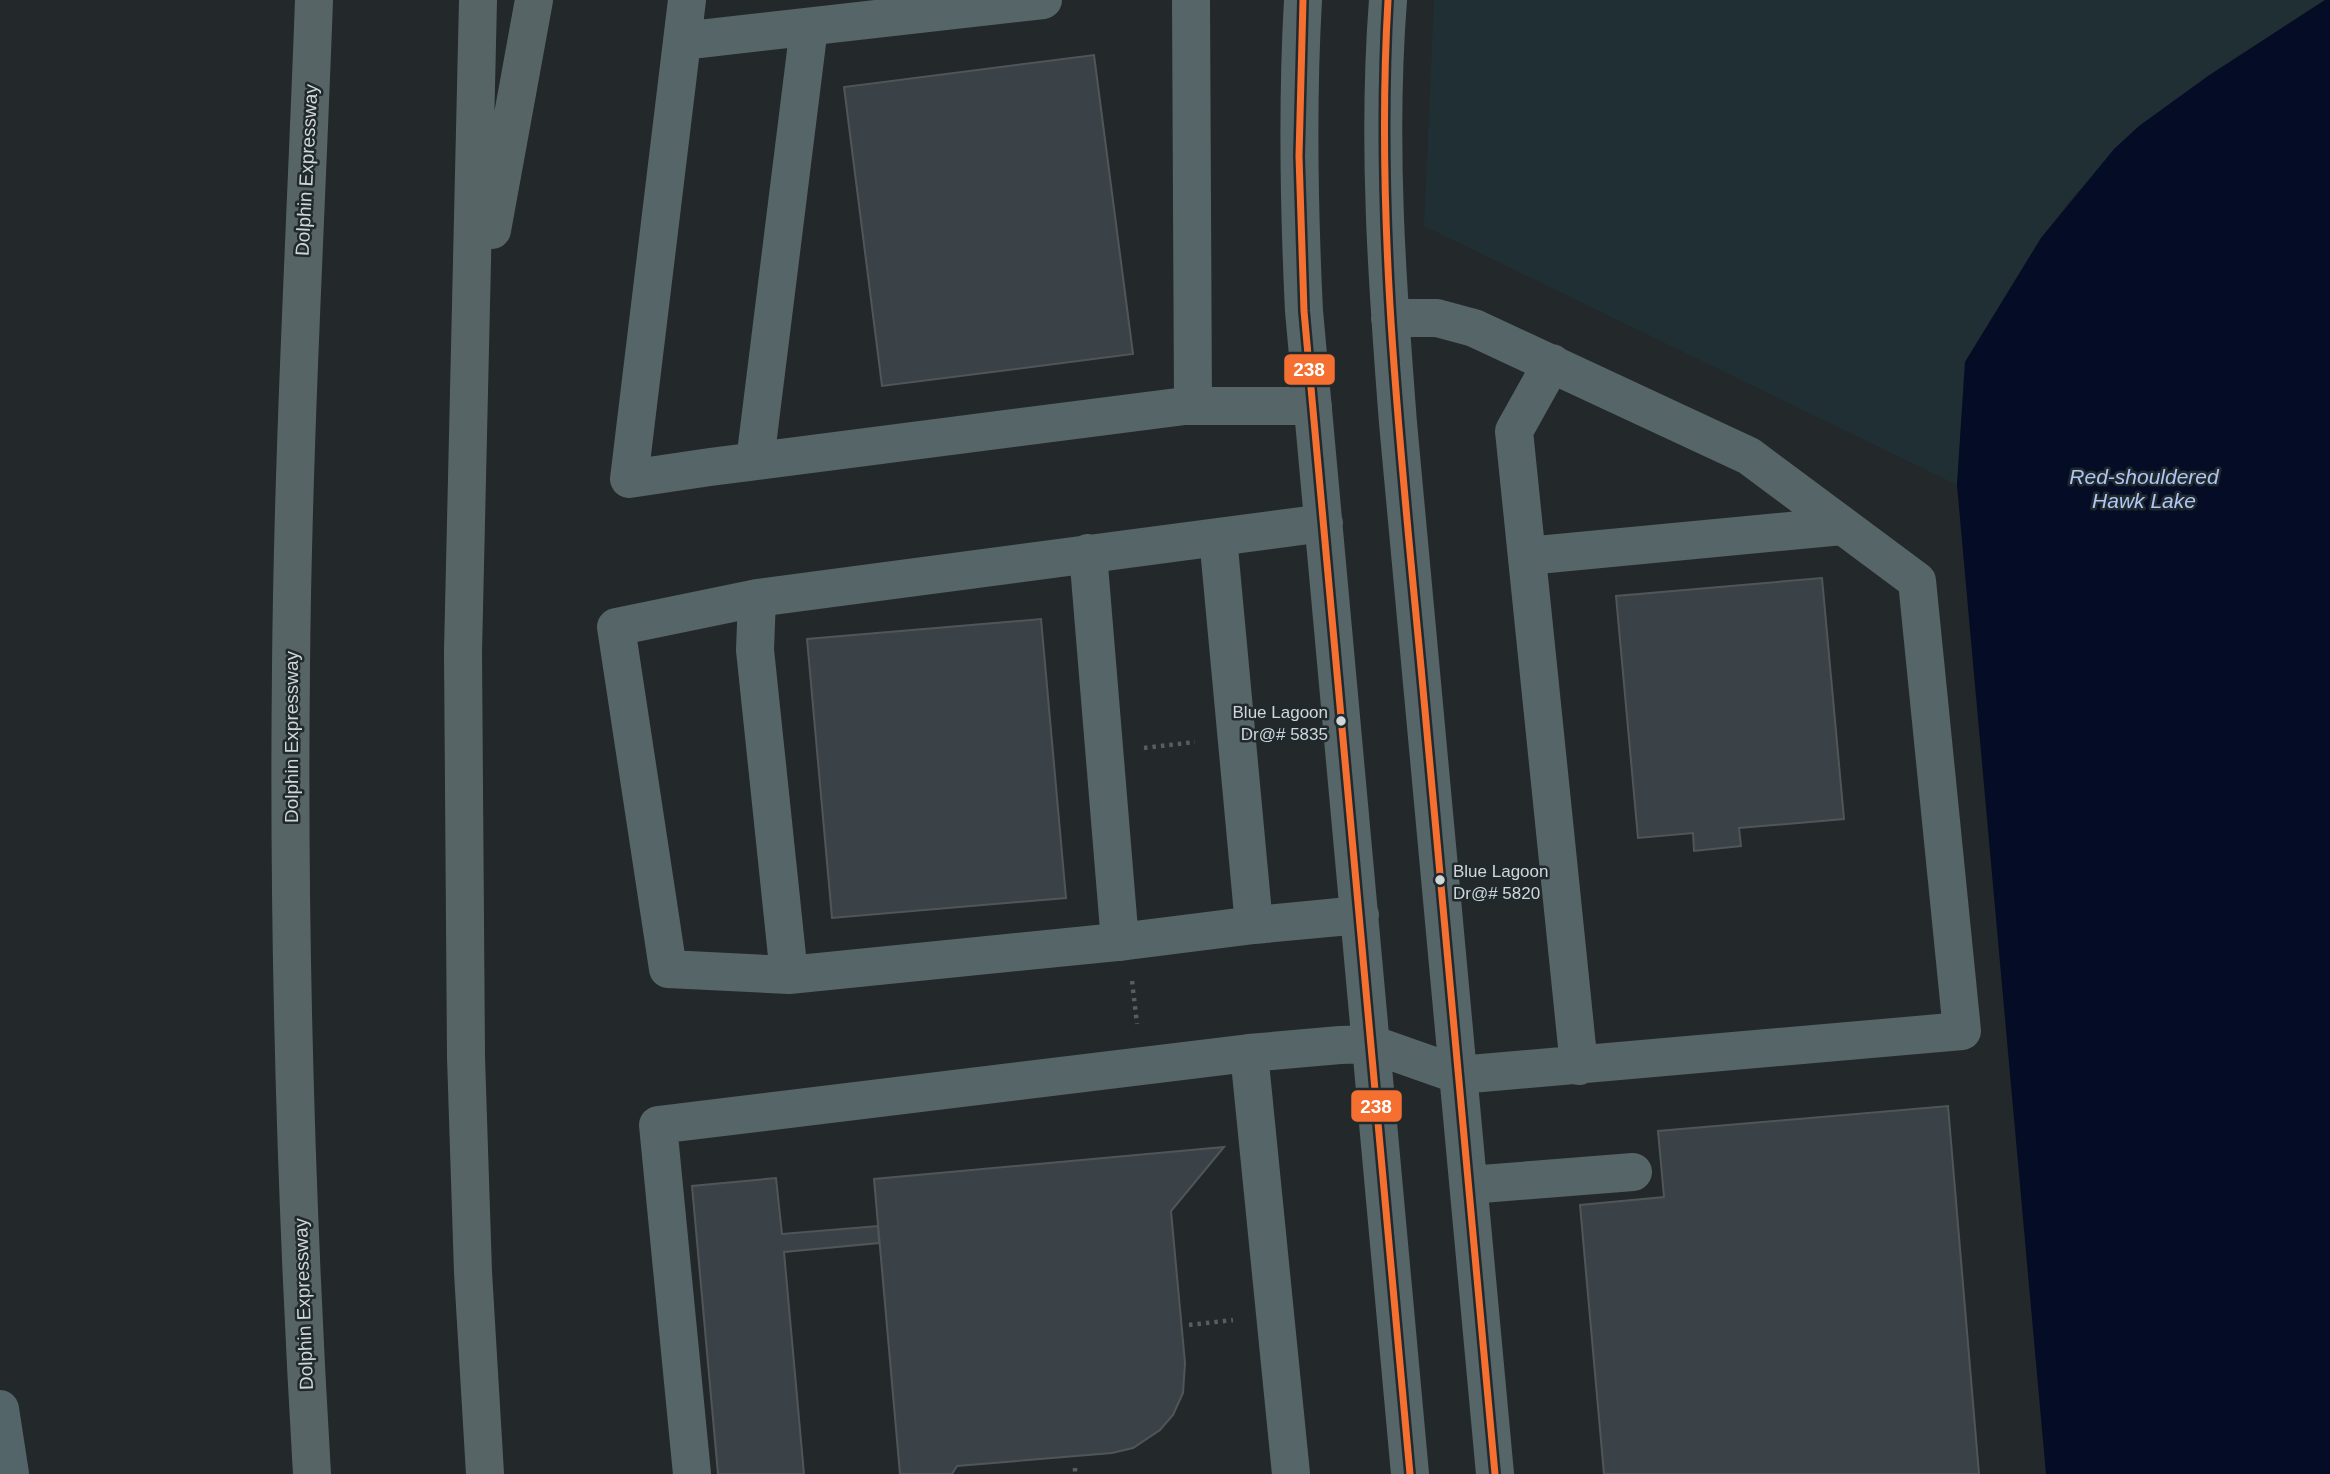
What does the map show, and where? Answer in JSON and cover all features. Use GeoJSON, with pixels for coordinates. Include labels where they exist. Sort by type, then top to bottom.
{"type":"FeatureCollection","features":[{"type":"Feature","properties":{"kind":"highway","name":"Dolphin Expressway"},"geometry":{"type":"LineString","coordinates":[[312,1474],[302,1294],[290,784],[295,440],[314,0]]}},
{"type":"Feature","properties":{"kind":"highway"},"geometry":{"type":"LineString","coordinates":[[478,0],[463,652],[466,1056],[473,1272],[485,1474]]}},
{"type":"Feature","properties":{"kind":"highway"},"geometry":{"type":"LineString","coordinates":[[471,346],[534,0]]}},
{"type":"Feature","properties":{"kind":"main road"},"geometry":{"type":"LineString","coordinates":[[0,1409],[10,1474]]}},
{"type":"Feature","properties":{"kind":"street"},"geometry":{"type":"LineString","coordinates":[[687,0],[629,479],[1194,406],[1313,406]]}},
{"type":"Feature","properties":{"kind":"street"},"geometry":{"type":"LineString","coordinates":[[682,41],[1043,0]]}},
{"type":"Feature","properties":{"kind":"street"},"geometry":{"type":"LineString","coordinates":[[1191,0],[1194,406]]}},
{"type":"Feature","properties":{"kind":"street"},"geometry":{"type":"LineString","coordinates":[[1303,0],[1300,53],[1300,230],[1304,311],[1410,1474]]}},
{"type":"Feature","properties":{"kind":"street"},"geometry":{"type":"LineString","coordinates":[[1388,0],[1382,115],[1385,250],[1495,1474]]}},
{"type":"Feature","properties":{"kind":"street"},"geometry":{"type":"LineString","coordinates":[[755,461],[809,27]]}},
{"type":"Feature","properties":{"kind":"street"},"geometry":{"type":"LineString","coordinates":[[692,1474],[658,1125],[1332,1045],[1371,1044],[1459,1075],[1962,1031],[1917,581],[1749,456],[1474,328],[1437,318],[1390,318]]}},
{"type":"Feature","properties":{"kind":"street"},"geometry":{"type":"LineString","coordinates":[[1552,363],[1514,431],[1579,1066]]}},
{"type":"Feature","properties":{"kind":"street"},"geometry":{"type":"LineString","coordinates":[[1324,523],[757,598],[615,627],[668,969],[789,975],[1124,942],[1254,925],[1360,915]]}},
{"type":"Feature","properties":{"kind":"street"},"geometry":{"type":"LineString","coordinates":[[1527,556],[1842,526]]}},
{"type":"Feature","properties":{"kind":"street"},"geometry":{"type":"LineString","coordinates":[[1218,537],[1254,925]]}},
{"type":"Feature","properties":{"kind":"street"},"geometry":{"type":"LineString","coordinates":[[1088,553],[1124,942]]}},
{"type":"Feature","properties":{"kind":"street"},"geometry":{"type":"LineString","coordinates":[[757,598],[755,650],[789,975]]}},
{"type":"Feature","properties":{"kind":"street"},"geometry":{"type":"LineString","coordinates":[[1249,1053],[1291,1474]]}},
{"type":"Feature","properties":{"kind":"street"},"geometry":{"type":"LineString","coordinates":[[1469,1185],[1633,1171]]}},
{"type":"Feature","properties":{"kind":"path"},"geometry":{"type":"LineString","coordinates":[[1124,942],[1142,1066]]}},
{"type":"Feature","properties":{"kind":"shaded area"},"geometry":{"type":"Polygon","coordinates":[[[1434,0],[2325,0],[2208,76],[2075,194],[2041,238],[1965,362],[1957,485],[1424,226],[1434,0]]]}},
{"type":"Feature","properties":{"kind":"water","name":"Red-shouldered Hawk Lake"},"geometry":{"type":"Polygon","coordinates":[[[2325,0],[2330,0],[2330,1474],[2046,1474],[1957,485],[1965,362],[2041,238],[2114,149],[2139,126],[2208,76],[2325,0]]]}},
{"type":"Feature","properties":{"kind":"building"},"geometry":{"type":"Polygon","coordinates":[[[1094,55],[1133,354],[882,386],[844,87],[1094,55]]]}},
{"type":"Feature","properties":{"kind":"building"},"geometry":{"type":"Polygon","coordinates":[[[1822,578],[1844,819],[1739,828],[1741,846],[1694,851],[1693,833],[1638,838],[1616,596],[1822,578]]]}},
{"type":"Feature","properties":{"kind":"building"},"geometry":{"type":"Polygon","coordinates":[[[1041,619],[1066,898],[832,918],[807,639],[1041,619]]]}},
{"type":"Feature","properties":{"kind":"building"},"geometry":{"type":"Polygon","coordinates":[[[1948,1106],[1979,1474],[1604,1474],[1580,1205],[1664,1197],[1658,1131],[1948,1106]]]}},
{"type":"Feature","properties":{"kind":"building"},"geometry":{"type":"Polygon","coordinates":[[[1224,1147],[1171,1211],[1185,1363],[1183,1393],[1173,1415],[1160,1430],[1133,1448],[1112,1453],[957,1466],[952,1474],[900,1474],[874,1179],[1224,1147]]]}},
{"type":"Feature","properties":{"kind":"building"},"geometry":{"type":"Polygon","coordinates":[[[776,1178],[782,1234],[878,1226],[879,1243],[784,1252],[804,1474],[718,1474],[692,1186],[776,1178]]]}},
{"type":"Feature","properties":{"kind":"transit line","name":"238"},"geometry":{"type":"LineString","coordinates":[[1303,0],[1299,156],[1304,311],[1410,1474]]}},
{"type":"Feature","properties":{"kind":"transit line","name":"238"},"geometry":{"type":"LineString","coordinates":[[1388,0],[1385,84],[1387,251],[1398,417],[1495,1474]]}},
{"type":"Feature","properties":{"kind":"place","name":"Blue Lagoon Dr@# 5835"},"geometry":{"type":"Point","coordinates":[1341,721]}},
{"type":"Feature","properties":{"kind":"place","name":"Blue Lagoon Dr@# 5820"},"geometry":{"type":"Point","coordinates":[1440,880]}}]}
